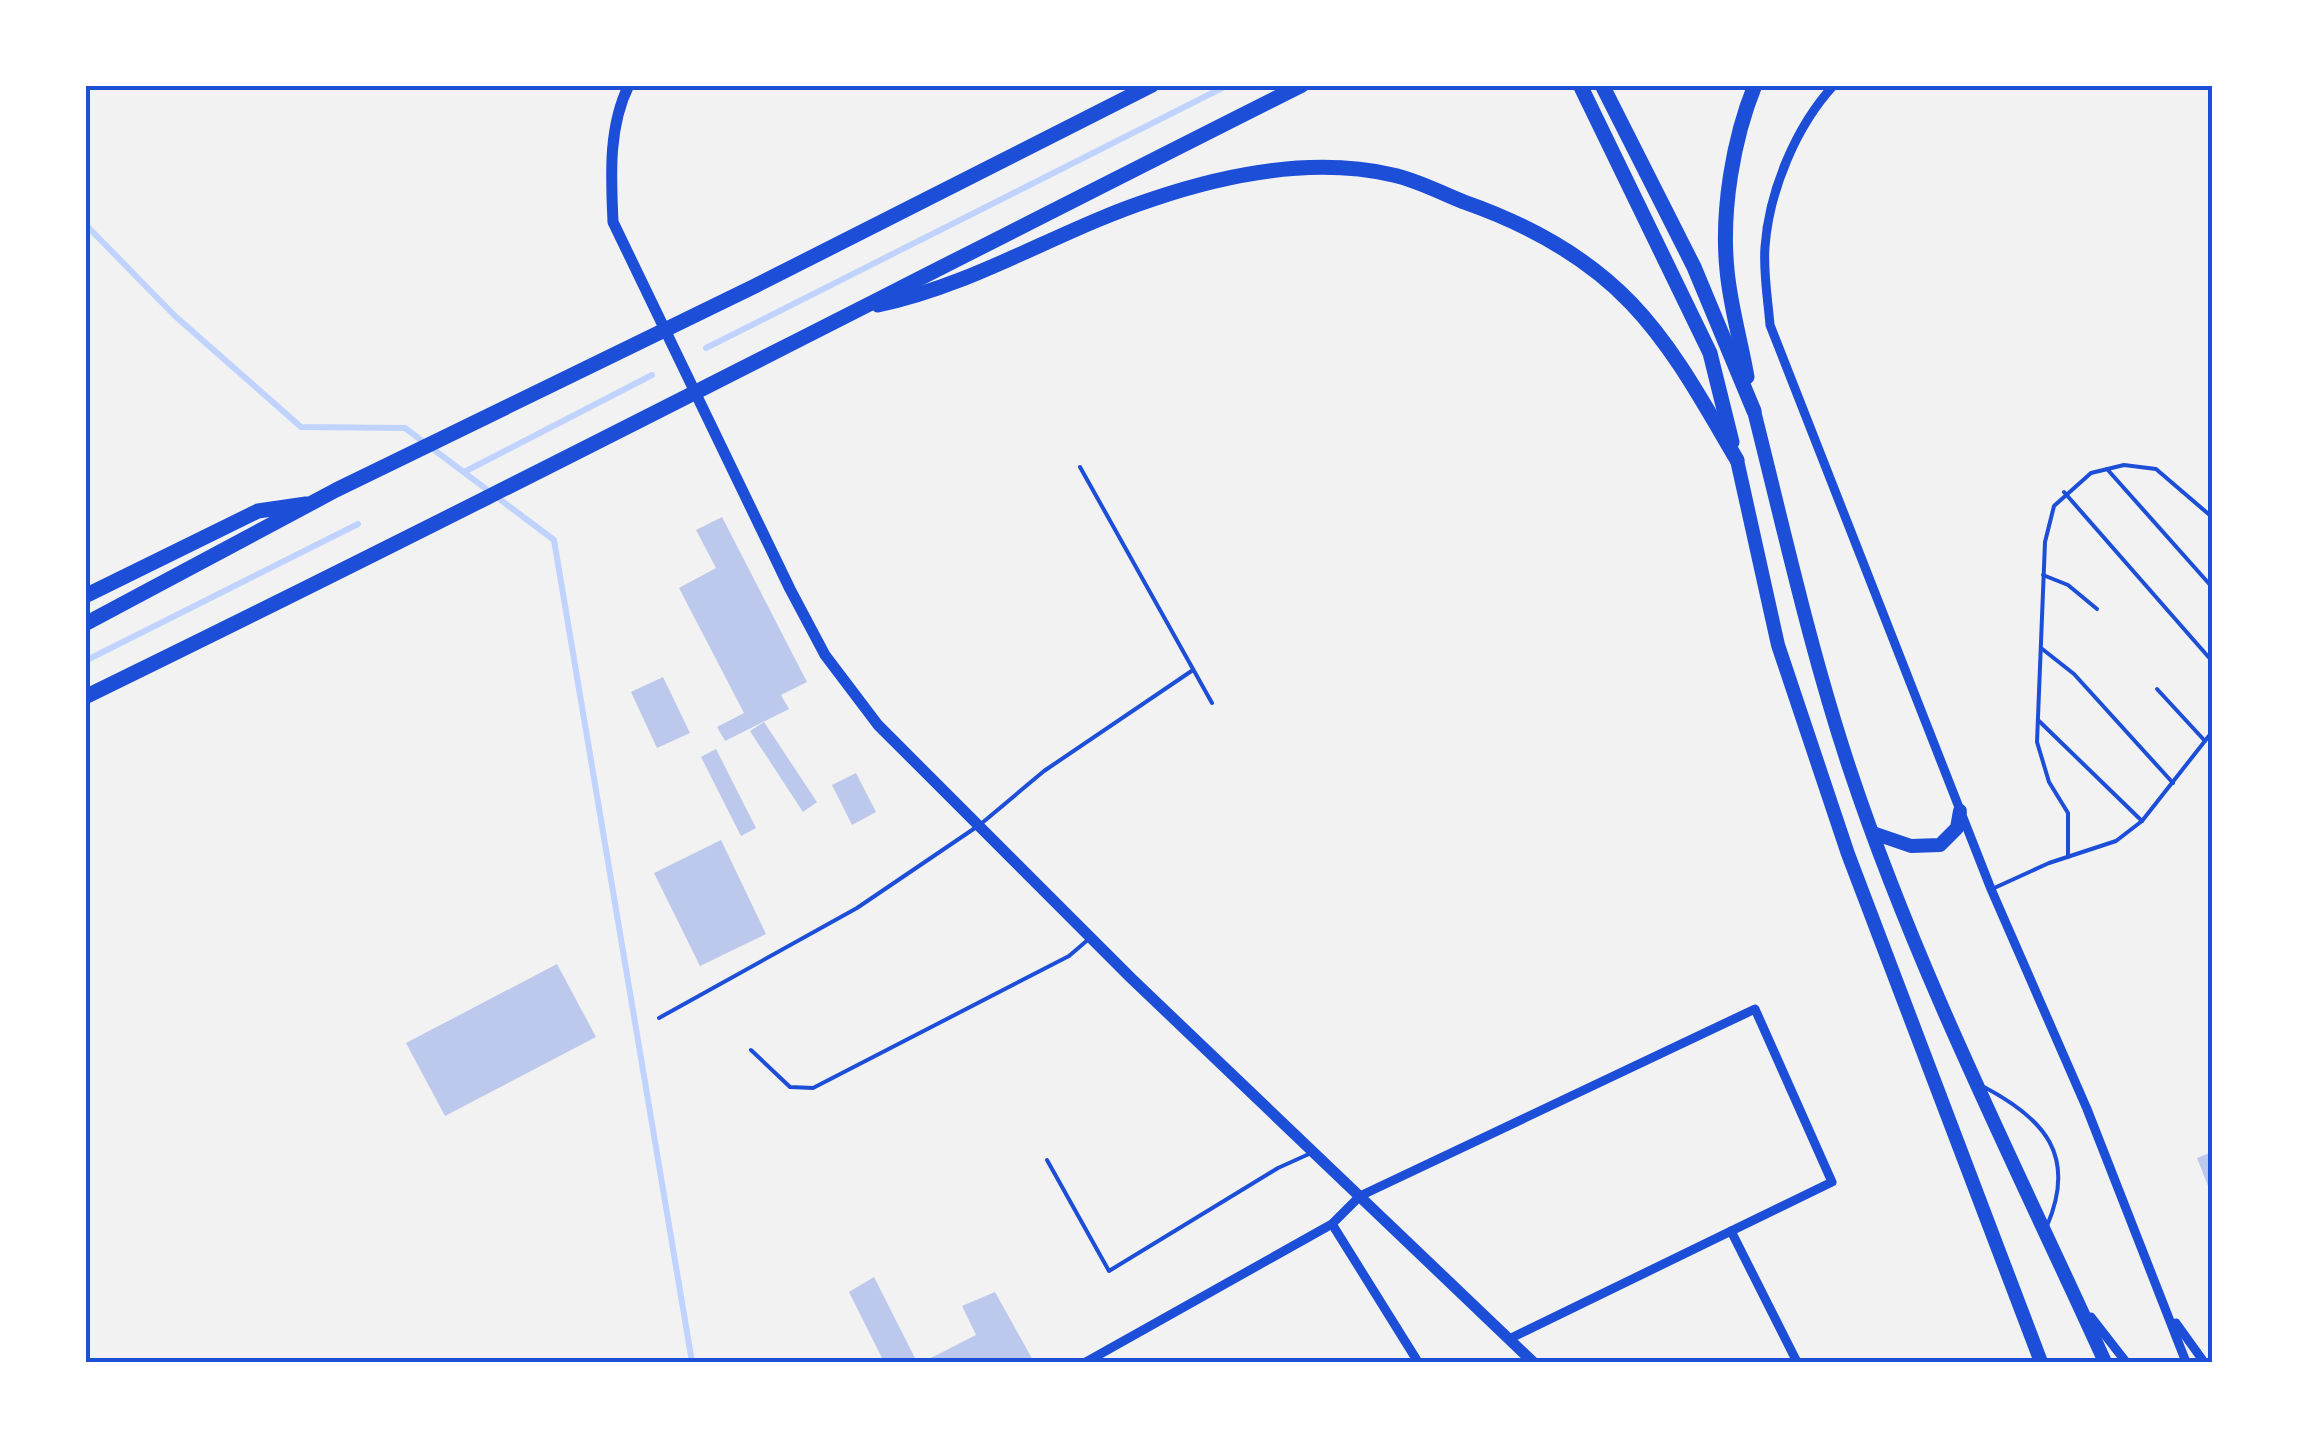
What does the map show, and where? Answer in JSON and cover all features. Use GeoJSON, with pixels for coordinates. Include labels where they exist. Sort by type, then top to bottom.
{"type":"FeatureCollection","features":[{"type":"Feature","properties":{"kind":"highway"},"geometry":{"type":"LineString","coordinates":[[85,624],[336,490],[756,286],[1152,85]]}},
{"type":"Feature","properties":{"kind":"highway"},"geometry":{"type":"LineString","coordinates":[[85,698],[382,554],[789,341],[1302,85]]}},
{"type":"Feature","properties":{"kind":"highway"},"geometry":{"type":"LineString","coordinates":[[1580,85],[1710,353],[1737,460]]}},
{"type":"Feature","properties":{"kind":"highway"},"geometry":{"type":"LineString","coordinates":[[1602,85],[1694,267],[1754,411]]}},
{"type":"Feature","properties":{"kind":"highway"},"geometry":{"type":"LineString","coordinates":[[1754,411],[1726,269],[1728,199],[1746,108],[1755,85]]}},
{"type":"Feature","properties":{"kind":"highway"},"geometry":{"type":"LineString","coordinates":[[854,310],[935,293],[1151,199],[1224,179],[1320,168],[1393,175],[1511,218],[1570,255],[1630,302],[1684,370],[1737,460]]}},
{"type":"Feature","properties":{"kind":"highway"},"geometry":{"type":"LineString","coordinates":[[85,596],[258,510],[315,503]]}},
{"type":"Feature","properties":{"kind":"main road"},"geometry":{"type":"LineString","coordinates":[[1754,411],[1849,768],[1873,834],[1918,953],[2105,1362]]}},
{"type":"Feature","properties":{"kind":"main road"},"geometry":{"type":"LineString","coordinates":[[1737,460],[1778,645],[1848,854],[2041,1362]]}},
{"type":"Feature","properties":{"kind":"main road"},"geometry":{"type":"LineString","coordinates":[[1873,834],[1911,846],[1940,846],[1957,828],[1960,811]]}},
{"type":"Feature","properties":{"kind":"street"},"geometry":{"type":"LineString","coordinates":[[630,85],[619,104],[610,164],[613,222],[826,655],[878,725],[978,826],[1533,1362]]}},
{"type":"Feature","properties":{"kind":"street"},"geometry":{"type":"LineString","coordinates":[[1834,85],[1818,102],[1782,170],[1765,247],[1770,325],[1991,890],[2171,1316],[2186,1362]]}},
{"type":"Feature","properties":{"kind":"street"},"geometry":{"type":"LineString","coordinates":[[1086,1362],[1332,1224],[1360,1196],[1755,1009],[1832,1182],[1509,1338]]}},
{"type":"Feature","properties":{"kind":"street"},"geometry":{"type":"LineString","coordinates":[[1332,1224],[1418,1362]]}},
{"type":"Feature","properties":{"kind":"street"},"geometry":{"type":"LineString","coordinates":[[1730,1231],[1797,1362]]}},
{"type":"Feature","properties":{"kind":"street"},"geometry":{"type":"LineString","coordinates":[[2068,1280],[2096,1326],[2126,1362]]}},
{"type":"Feature","properties":{"kind":"street"},"geometry":{"type":"LineString","coordinates":[[2171,1316],[2204,1362]]}},
{"type":"Feature","properties":{"kind":"lane"},"geometry":{"type":"LineString","coordinates":[[2068,858],[2068,813],[2049,782],[2037,742],[2047,522],[2064,492],[2091,474],[2124,465],[2156,469],[2212,517]]}},
{"type":"Feature","properties":{"kind":"lane"},"geometry":{"type":"LineString","coordinates":[[1080,467],[1212,702]]}},
{"type":"Feature","properties":{"kind":"lane"},"geometry":{"type":"LineString","coordinates":[[2107,469],[2212,587]]}},
{"type":"Feature","properties":{"kind":"lane"},"geometry":{"type":"LineString","coordinates":[[2064,492],[2212,661]]}},
{"type":"Feature","properties":{"kind":"lane"},"geometry":{"type":"LineString","coordinates":[[2043,575],[2068,585],[2097,608]]}},
{"type":"Feature","properties":{"kind":"lane"},"geometry":{"type":"LineString","coordinates":[[2040,648],[2074,674],[2173,783]]}},
{"type":"Feature","properties":{"kind":"lane"},"geometry":{"type":"LineString","coordinates":[[659,1018],[857,908],[978,826],[1044,771],[1192,670]]}},
{"type":"Feature","properties":{"kind":"lane"},"geometry":{"type":"LineString","coordinates":[[2157,689],[2205,741]]}},
{"type":"Feature","properties":{"kind":"lane"},"geometry":{"type":"LineString","coordinates":[[2038,720],[2142,821]]}},
{"type":"Feature","properties":{"kind":"lane"},"geometry":{"type":"LineString","coordinates":[[1991,890],[2116,842],[2142,821],[2212,732]]}},
{"type":"Feature","properties":{"kind":"lane"},"geometry":{"type":"LineString","coordinates":[[752,1050],[790,1087],[812,1088],[1068,956],[1090,938]]}},
{"type":"Feature","properties":{"kind":"lane"},"geometry":{"type":"LineString","coordinates":[[1976,1082],[2014,1102],[2040,1124],[2052,1145],[2059,1171],[2058,1189],[2045,1230]]}},
{"type":"Feature","properties":{"kind":"lane"},"geometry":{"type":"LineString","coordinates":[[1047,1160],[1109,1271],[1278,1168],[1313,1152]]}},
{"type":"Feature","properties":{"kind":"building"},"geometry":{"type":"Polygon","coordinates":[[[722,517],[807,682],[781,695],[789,709],[725,741],[717,727],[744,713],[679,588],[716,568],[696,530],[722,517]]]}},
{"type":"Feature","properties":{"kind":"building"},"geometry":{"type":"Polygon","coordinates":[[[663,677],[690,733],[657,748],[631,692],[663,677]]]}},
{"type":"Feature","properties":{"kind":"building"},"geometry":{"type":"Polygon","coordinates":[[[764,722],[817,802],[803,812],[750,731],[764,722]]]}},
{"type":"Feature","properties":{"kind":"building"},"geometry":{"type":"Polygon","coordinates":[[[716,749],[756,828],[741,836],[701,757],[716,749]]]}},
{"type":"Feature","properties":{"kind":"building"},"geometry":{"type":"Polygon","coordinates":[[[856,773],[876,812],[852,825],[832,785],[856,773]]]}},
{"type":"Feature","properties":{"kind":"building"},"geometry":{"type":"Polygon","coordinates":[[[721,840],[766,934],[700,966],[654,873],[721,840]]]}},
{"type":"Feature","properties":{"kind":"building"},"geometry":{"type":"Polygon","coordinates":[[[557,964],[596,1037],[445,1116],[406,1043],[557,964]]]}},
{"type":"Feature","properties":{"kind":"building"},"geometry":{"type":"Polygon","coordinates":[[[2212,1152],[2212,1196],[2197,1158],[2212,1152]]]}},
{"type":"Feature","properties":{"kind":"building"},"geometry":{"type":"Polygon","coordinates":[[[874,1277],[917,1362],[884,1362],[849,1292],[874,1277]]]}},
{"type":"Feature","properties":{"kind":"building"},"geometry":{"type":"Polygon","coordinates":[[[995,1292],[1034,1362],[923,1362],[976,1335],[962,1306],[995,1292]]]}},
{"type":"Feature","properties":{"kind":"waterway"},"geometry":{"type":"LineString","coordinates":[[706,348],[1228,85]]}},
{"type":"Feature","properties":{"kind":"waterway"},"geometry":{"type":"LineString","coordinates":[[85,224],[175,316],[301,427],[405,428],[554,540],[692,1362]]}},
{"type":"Feature","properties":{"kind":"waterway"},"geometry":{"type":"LineString","coordinates":[[464,472],[652,375]]}},
{"type":"Feature","properties":{"kind":"waterway"},"geometry":{"type":"LineString","coordinates":[[85,661],[358,524]]}}]}
